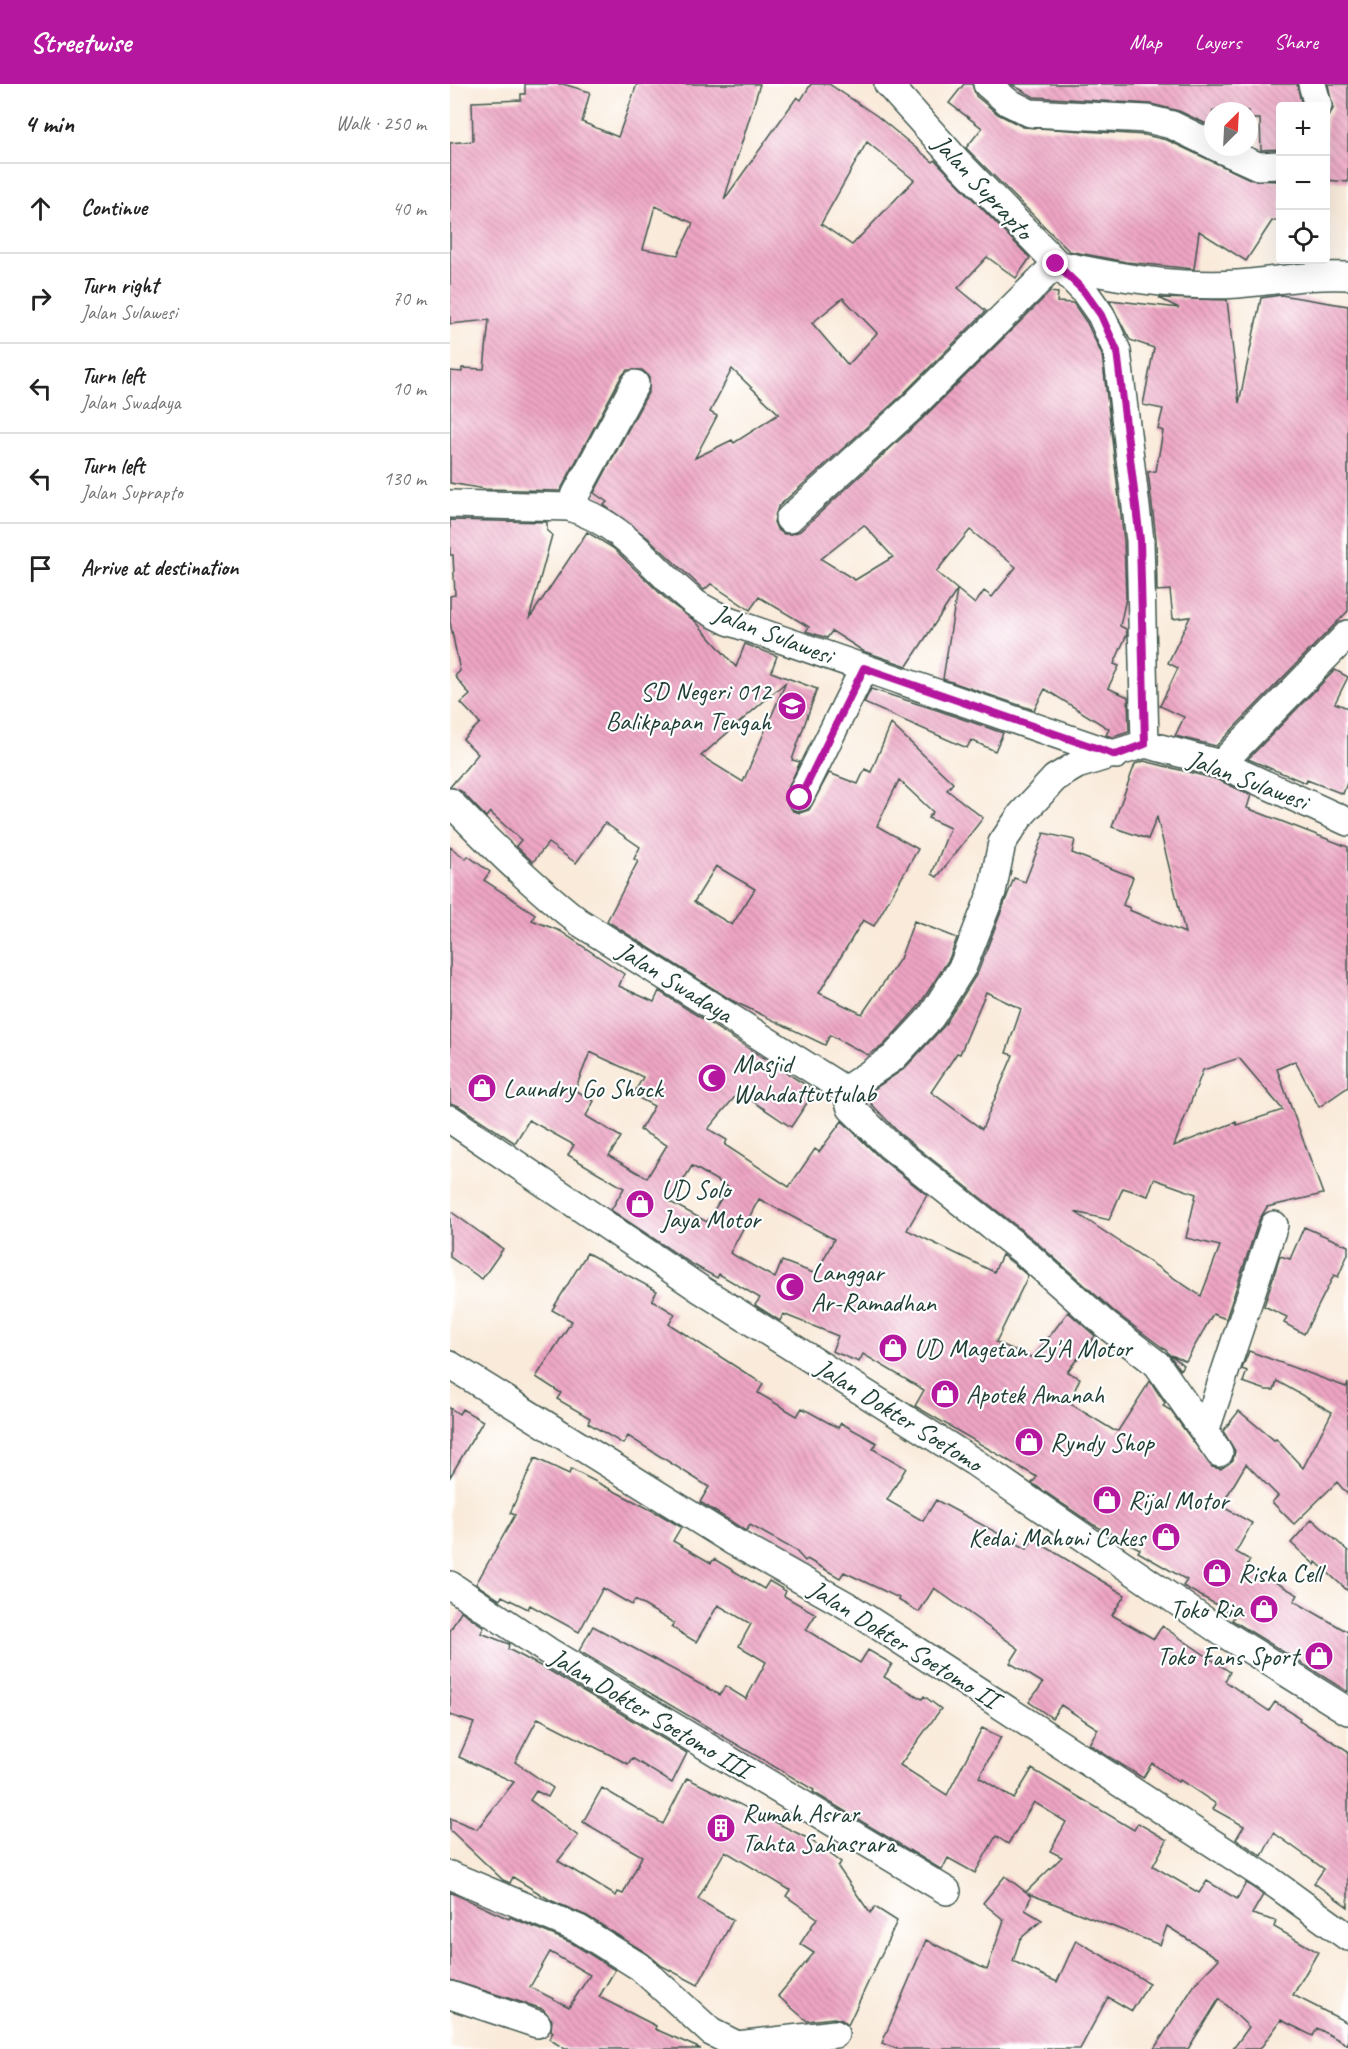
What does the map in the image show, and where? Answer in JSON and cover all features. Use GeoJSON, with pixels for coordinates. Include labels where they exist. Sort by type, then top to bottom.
{"type":"FeatureCollection","features":[{"type":"Feature","properties":{"kind":"street"},"geometry":{"type":"LineString","coordinates":[[987,84],[1008,102],[1030,113],[1147,119],[1172,124],[1204,140]]}},
{"type":"Feature","properties":{"kind":"street"},"geometry":{"type":"LineString","coordinates":[[1312,84],[1317,102]]}},
{"type":"Feature","properties":{"kind":"street","name":"Jalan Suprapto"},"geometry":{"type":"LineString","coordinates":[[897,87],[958,162],[1084,291],[1096,307],[1117,351],[1140,540],[1145,744]]}},
{"type":"Feature","properties":{"kind":"street"},"geometry":{"type":"LineString","coordinates":[[1236,156],[1258,166],[1276,165]]}},
{"type":"Feature","properties":{"kind":"street"},"geometry":{"type":"LineString","coordinates":[[789,519],[910,409],[1056,264],[1109,276],[1172,284],[1237,284],[1322,275],[1348,276]]}},
{"type":"Feature","properties":{"kind":"street"},"geometry":{"type":"LineString","coordinates":[[569,507],[635,384]]}},
{"type":"Feature","properties":{"kind":"street","name":"Jalan Sulawesi"},"geometry":{"type":"LineString","coordinates":[[450,504],[569,507],[611,526],[695,603],[728,621],[1116,755]]}},
{"type":"Feature","properties":{"kind":"street"},"geometry":{"type":"LineString","coordinates":[[1221,764],[1348,634]]}},
{"type":"Feature","properties":{"kind":"street"},"geometry":{"type":"LineString","coordinates":[[800,798],[864,668]]}},
{"type":"Feature","properties":{"kind":"street"},"geometry":{"type":"LineString","coordinates":[[1145,744],[1116,755],[1077,765],[1054,778],[1021,815],[1002,843],[992,892],[984,913],[963,966],[942,1000],[931,1017],[893,1058],[845,1090],[851,1108],[890,1146],[1024,1252],[1107,1325],[1157,1364],[1212,1442],[1274,1225]]}},
{"type":"Feature","properties":{"kind":"street","name":"Jalan Sulawesi"},"geometry":{"type":"LineString","coordinates":[[1145,744],[1221,764],[1348,822]]}},
{"type":"Feature","properties":{"kind":"street","name":"Jalan Swadaya"},"geometry":{"type":"LineString","coordinates":[[450,802],[507,861],[579,922],[845,1090]]}},
{"type":"Feature","properties":{"kind":"street","name":"Jalan Dokter Soetomo"},"geometry":{"type":"LineString","coordinates":[[450,1119],[700,1289],[974,1461],[1223,1633],[1348,1711]]}},
{"type":"Feature","properties":{"kind":"street","name":"Jalan Dokter Soetomo II"},"geometry":{"type":"LineString","coordinates":[[450,1365],[734,1542],[846,1605],[1268,1879],[1348,1937]]}},
{"type":"Feature","properties":{"kind":"street","name":"Jalan Dokter Soetomo III"},"geometry":{"type":"LineString","coordinates":[[450,1585],[559,1657],[947,1891]]}},
{"type":"Feature","properties":{"kind":"street"},"geometry":{"type":"LineString","coordinates":[[450,1875],[579,1929],[640,1967],[711,2032],[738,2045],[835,2034]]}},
{"type":"Feature","properties":{"kind":"street"},"geometry":{"type":"LineString","coordinates":[[450,1995],[537,2024]]}},
{"type":"Feature","properties":{"kind":"building"},"geometry":{"type":"Polygon","coordinates":[[[525,84],[563,84],[590,92],[582,122],[618,137],[637,84],[760,84],[724,200],[797,97],[801,100],[811,84],[829,84],[877,116],[933,162],[935,160],[1030,258],[1016,278],[987,257],[958,288],[986,311],[899,398],[778,507],[774,522],[777,529],[784,534],[800,531],[921,420],[1050,292],[1058,293],[1057,302],[1073,303],[1087,323],[1102,355],[1124,541],[1126,598],[1120,626],[1126,629],[1127,634],[1114,664],[1119,666],[1108,688],[1128,697],[1129,732],[1113,737],[1106,735],[1109,729],[1045,689],[1034,710],[943,679],[957,590],[907,666],[863,651],[832,631],[827,638],[806,631],[809,627],[759,597],[750,610],[711,584],[704,590],[647,537],[604,505],[607,502],[594,493],[649,391],[649,376],[642,370],[627,370],[621,377],[560,491],[485,489],[450,483],[450,371],[462,372],[462,368],[484,369],[489,320],[450,324],[450,143],[473,141],[472,102],[521,100],[521,94],[525,94],[525,84]],[[867,142],[821,224],[852,245],[914,180],[867,142]],[[655,206],[643,249],[678,255],[693,223],[655,206]],[[843,298],[812,323],[848,365],[877,333],[843,298]],[[732,369],[710,412],[717,416],[695,458],[732,440],[734,443],[779,414],[732,369]],[[864,525],[821,559],[855,580],[893,557],[864,525]],[[970,530],[936,572],[975,604],[984,591],[992,597],[1016,567],[970,530]]]}},
{"type":"Feature","properties":{"kind":"building"},"geometry":{"type":"Polygon","coordinates":[[[964,84],[972,84],[976,96],[998,114],[1023,127],[1145,135],[1167,140],[1252,180],[1276,181],[1276,221],[1272,221],[1246,261],[1199,231],[1194,269],[1126,262],[1069,251],[966,148],[982,128],[949,103],[964,84]]]}},
{"type":"Feature","properties":{"kind":"building"},"geometry":{"type":"Polygon","coordinates":[[[1011,84],[1297,84],[1301,102],[1276,102],[1276,149],[1261,150],[1258,102],[1204,102],[1204,123],[1179,111],[1151,104],[1034,97],[1011,84]]]}},
{"type":"Feature","properties":{"kind":"building"},"geometry":{"type":"Polygon","coordinates":[[[1328,84],[1348,84],[1348,182],[1330,180],[1330,113],[1333,109],[1328,84]]]}},
{"type":"Feature","properties":{"kind":"building"},"geometry":{"type":"Polygon","coordinates":[[[1281,295],[1348,306],[1348,611],[1216,746],[1175,736],[1184,717],[1160,706],[1178,668],[1168,663],[1190,617],[1173,619],[1170,590],[1157,591],[1156,538],[1148,472],[1156,471],[1163,431],[1158,429],[1163,409],[1143,405],[1154,348],[1130,340],[1109,300],[1179,308],[1159,298],[1227,300],[1239,403],[1261,298],[1281,295]]]}},
{"type":"Feature","properties":{"kind":"building"},"geometry":{"type":"Polygon","coordinates":[[[450,520],[547,522],[547,531],[552,535],[529,619],[587,532],[613,548],[669,602],[696,622],[736,667],[745,644],[777,656],[771,672],[817,689],[792,760],[800,762],[784,797],[793,811],[800,813],[809,810],[829,773],[858,784],[865,769],[871,772],[891,724],[953,783],[947,790],[983,818],[937,877],[932,874],[950,828],[928,818],[933,812],[899,780],[877,826],[918,849],[874,926],[863,920],[819,993],[862,1014],[900,959],[914,921],[957,938],[949,959],[918,1007],[883,1046],[868,1055],[830,1035],[825,1045],[731,1000],[607,921],[638,861],[634,859],[640,847],[605,823],[576,863],[548,843],[533,862],[516,846],[521,840],[490,812],[486,817],[461,791],[450,787],[478,754],[463,739],[480,723],[461,703],[470,695],[455,676],[460,671],[450,622],[450,596],[455,595],[453,555],[450,555],[450,520]],[[786,682],[701,756],[743,782],[786,682]],[[716,866],[694,902],[732,925],[755,889],[716,866]]]}},
{"type":"Feature","properties":{"kind":"building"},"geometry":{"type":"Polygon","coordinates":[[[1335,670],[1348,677],[1335,703],[1348,708],[1348,780],[1343,794],[1307,780],[1306,783],[1248,759],[1335,670]]]}},
{"type":"Feature","properties":{"kind":"building"},"geometry":{"type":"Polygon","coordinates":[[[871,689],[1003,733],[995,751],[971,740],[967,748],[864,703],[871,689]]]}},
{"type":"Feature","properties":{"kind":"building"},"geometry":{"type":"Polygon","coordinates":[[[1144,761],[1216,779],[1251,795],[1247,808],[1348,847],[1348,1087],[1319,1107],[1295,1061],[1277,1069],[1323,1194],[1267,1207],[1259,1220],[1226,1319],[1213,1314],[1186,1361],[1171,1355],[1183,1365],[1180,1370],[1167,1351],[1116,1313],[1034,1240],[900,1134],[864,1096],[904,1069],[944,1026],[978,972],[1014,878],[1025,882],[1044,833],[1075,840],[1072,853],[1133,877],[1123,905],[1130,908],[1129,910],[1185,933],[1157,817],[1148,839],[1112,827],[1135,764],[1144,761]],[[986,992],[960,1054],[957,1053],[931,1092],[982,1129],[1013,1055],[1006,1053],[1021,1009],[986,992]],[[1239,1058],[1203,1070],[1174,1146],[1236,1122],[1237,1125],[1283,1110],[1239,1058]],[[1154,1179],[1148,1196],[1123,1188],[1109,1220],[1075,1212],[1201,1296],[1220,1246],[1186,1238],[1196,1194],[1154,1179]]]}},
{"type":"Feature","properties":{"kind":"building"},"geometry":{"type":"Polygon","coordinates":[[[450,847],[466,859],[468,856],[490,872],[484,880],[535,914],[532,920],[560,931],[624,974],[619,986],[654,1002],[659,991],[815,1091],[791,1127],[739,1092],[708,1129],[727,1140],[725,1145],[789,1187],[815,1149],[819,1152],[842,1121],[880,1158],[927,1195],[907,1230],[994,1272],[1002,1255],[1028,1276],[996,1342],[1033,1358],[1068,1312],[1095,1336],[1067,1372],[1080,1378],[1069,1403],[1113,1430],[1118,1431],[1150,1381],[1165,1403],[1163,1406],[1170,1410],[1212,1467],[1221,1469],[1233,1460],[1235,1451],[1223,1431],[1239,1411],[1274,1440],[1276,1439],[1303,1468],[1332,1412],[1277,1381],[1274,1390],[1266,1390],[1243,1382],[1247,1371],[1242,1369],[1249,1351],[1346,1387],[1348,1383],[1348,1495],[1337,1482],[1294,1524],[1272,1502],[1278,1496],[1246,1464],[1221,1506],[1252,1523],[1236,1552],[1250,1560],[1247,1566],[1298,1595],[1294,1601],[1348,1632],[1348,1692],[1232,1620],[1235,1615],[1183,1586],[1187,1580],[1138,1552],[1140,1549],[1094,1525],[1032,1483],[1037,1477],[915,1406],[924,1390],[863,1354],[859,1362],[832,1351],[838,1336],[783,1314],[780,1321],[755,1305],[760,1298],[719,1274],[717,1278],[692,1264],[611,1210],[624,1188],[568,1155],[574,1145],[529,1120],[515,1143],[459,1106],[450,1103],[450,847]],[[590,1052],[575,1090],[594,1101],[586,1116],[621,1137],[609,1156],[647,1178],[667,1145],[640,1130],[654,1106],[633,1095],[643,1077],[590,1052]],[[692,1166],[670,1202],[707,1222],[728,1187],[692,1166]],[[759,1199],[730,1253],[775,1278],[782,1261],[816,1274],[834,1239],[759,1199]]]}},
{"type":"Feature","properties":{"kind":"building"},"geometry":{"type":"Polygon","coordinates":[[[450,1211],[503,1249],[482,1279],[450,1257],[450,1211]]]}},
{"type":"Feature","properties":{"kind":"building"},"geometry":{"type":"Polygon","coordinates":[[[1304,1227],[1348,1246],[1348,1254],[1338,1277],[1334,1275],[1304,1334],[1284,1323],[1287,1317],[1264,1306],[1280,1256],[1290,1259],[1304,1227]]]}},
{"type":"Feature","properties":{"kind":"building"},"geometry":{"type":"Polygon","coordinates":[[[587,1253],[657,1291],[652,1300],[675,1314],[669,1324],[763,1384],[758,1393],[797,1416],[802,1408],[838,1428],[841,1423],[877,1443],[873,1449],[906,1468],[887,1500],[923,1521],[936,1500],[1027,1549],[1033,1539],[1125,1595],[1112,1615],[1154,1639],[1162,1626],[1230,1672],[1225,1681],[1269,1711],[1275,1702],[1348,1751],[1348,1907],[1314,1883],[1324,1869],[1274,1833],[1262,1856],[1236,1839],[1244,1826],[1213,1809],[1216,1804],[1180,1780],[1178,1782],[1152,1763],[1143,1778],[1089,1744],[1098,1729],[1061,1705],[1052,1718],[1029,1702],[1043,1683],[1010,1663],[1019,1649],[934,1588],[919,1612],[898,1600],[899,1598],[844,1572],[840,1578],[807,1559],[805,1561],[795,1550],[750,1525],[746,1531],[700,1502],[709,1487],[628,1436],[623,1444],[588,1423],[590,1418],[557,1399],[561,1393],[536,1377],[572,1321],[552,1310],[587,1253]]]}},
{"type":"Feature","properties":{"kind":"building"},"geometry":{"type":"Polygon","coordinates":[[[450,1408],[459,1414],[462,1409],[483,1421],[450,1477],[450,1408]]]}},
{"type":"Feature","properties":{"kind":"building"},"geometry":{"type":"Polygon","coordinates":[[[535,1458],[569,1474],[571,1469],[681,1527],[673,1541],[711,1563],[714,1559],[764,1589],[769,1581],[786,1591],[784,1596],[816,1614],[806,1630],[860,1663],[868,1650],[892,1664],[884,1677],[922,1699],[924,1696],[941,1709],[900,1765],[947,1795],[982,1728],[1001,1737],[979,1777],[1014,1799],[1032,1769],[1134,1830],[1138,1823],[1167,1840],[1153,1866],[1199,1893],[1207,1881],[1237,1899],[1246,1883],[1259,1892],[1263,1895],[1252,1914],[1276,1921],[1274,1927],[1318,1952],[1293,1995],[1348,2023],[1348,2045],[1317,2028],[1313,2036],[1281,2020],[1260,2049],[1233,2049],[1249,2027],[1219,1999],[1188,2049],[1154,2049],[1195,1984],[1219,1959],[1167,1926],[1160,1945],[1027,1893],[1031,1897],[1025,1910],[1042,1920],[1020,1939],[1013,1961],[1057,1982],[1076,1940],[1149,1983],[1132,2011],[1108,1997],[1080,2049],[897,2049],[882,2043],[926,1940],[987,1970],[1004,1920],[983,1903],[1005,1876],[1026,1892],[1062,1857],[1050,1851],[1066,1822],[1034,1802],[1008,1844],[996,1836],[975,1873],[948,1858],[942,1870],[813,1792],[814,1790],[579,1651],[593,1626],[720,1695],[725,1686],[746,1699],[766,1662],[739,1646],[751,1624],[718,1605],[696,1642],[671,1627],[674,1623],[635,1600],[632,1605],[603,1588],[579,1632],[530,1605],[528,1609],[502,1596],[500,1600],[476,1584],[515,1515],[510,1513],[535,1458]]]}},
{"type":"Feature","properties":{"kind":"building"},"geometry":{"type":"Polygon","coordinates":[[[1312,1519],[1348,1551],[1348,1591],[1291,1543],[1312,1519]]]}},
{"type":"Feature","properties":{"kind":"building"},"geometry":{"type":"Polygon","coordinates":[[[461,1611],[484,1627],[481,1633],[509,1644],[508,1649],[550,1671],[687,1753],[672,1783],[632,1758],[628,1764],[538,1718],[515,1762],[553,1788],[548,1797],[536,1791],[530,1800],[578,1836],[558,1861],[616,1896],[618,1892],[623,1894],[642,1856],[583,1822],[602,1788],[663,1824],[687,1778],[809,1839],[841,1862],[838,1867],[870,1913],[875,1907],[897,1921],[848,2025],[834,2018],[807,2021],[778,1996],[814,1953],[800,1944],[817,1918],[786,1896],[790,1890],[725,1851],[698,1899],[733,1920],[698,1985],[662,1966],[648,1954],[587,1916],[550,1900],[513,1877],[510,1883],[503,1880],[450,1830],[450,1818],[477,1829],[514,1782],[459,1757],[474,1723],[450,1715],[450,1631],[461,1611]]]}},
{"type":"Feature","properties":{"kind":"building"},"geometry":{"type":"Polygon","coordinates":[[[450,1892],[509,1919],[510,1917],[572,1943],[615,1970],[599,1997],[656,2026],[655,2029],[701,2049],[565,2049],[549,2039],[553,2032],[551,2030],[552,2020],[543,2009],[450,1980],[450,1892]],[[550,1952],[530,1987],[569,2007],[590,1975],[550,1952]]]}},
{"type":"Feature","properties":{"kind":"place","name":"SD Negeri 012 Balikpapan Tengah"},"geometry":{"type":"Point","coordinates":[792,706]}},
{"type":"Feature","properties":{"kind":"place","name":"Masjid Wahdattuttulab"},"geometry":{"type":"Point","coordinates":[712,1078]}},
{"type":"Feature","properties":{"kind":"place","name":"Laundry Go Shock"},"geometry":{"type":"Point","coordinates":[482,1088]}},
{"type":"Feature","properties":{"kind":"place","name":"UD Solo Jaya Motor"},"geometry":{"type":"Point","coordinates":[640,1204]}},
{"type":"Feature","properties":{"kind":"place","name":"Langgar Ar-Ramadhan"},"geometry":{"type":"Point","coordinates":[790,1287]}},
{"type":"Feature","properties":{"kind":"place","name":"UD Magetan Zy'A Motor"},"geometry":{"type":"Point","coordinates":[893,1348]}},
{"type":"Feature","properties":{"kind":"place","name":"Apotek Amanah"},"geometry":{"type":"Point","coordinates":[945,1394]}},
{"type":"Feature","properties":{"kind":"place","name":"Ryndy Shop"},"geometry":{"type":"Point","coordinates":[1029,1442]}},
{"type":"Feature","properties":{"kind":"place","name":"Rijal Motor"},"geometry":{"type":"Point","coordinates":[1107,1500]}},
{"type":"Feature","properties":{"kind":"place","name":"Kedai Mahoni Cakes"},"geometry":{"type":"Point","coordinates":[1166,1537]}},
{"type":"Feature","properties":{"kind":"place","name":"Riska Cell"},"geometry":{"type":"Point","coordinates":[1217,1573]}},
{"type":"Feature","properties":{"kind":"place","name":"Toko Ria"},"geometry":{"type":"Point","coordinates":[1264,1609]}},
{"type":"Feature","properties":{"kind":"place","name":"Toko Fans Sport"},"geometry":{"type":"Point","coordinates":[1319,1656]}},
{"type":"Feature","properties":{"kind":"place","name":"Rumah Asrar Tahta Sahasrara"},"geometry":{"type":"Point","coordinates":[721,1828]}},
{"type":"Feature","properties":{"kind":"route"},"geometry":{"type":"LineString","coordinates":[[800,798],[864,668],[1116,755],[1145,744],[1140,540],[1117,351],[1101,315],[1084,291],[1056,264]]}}]}
